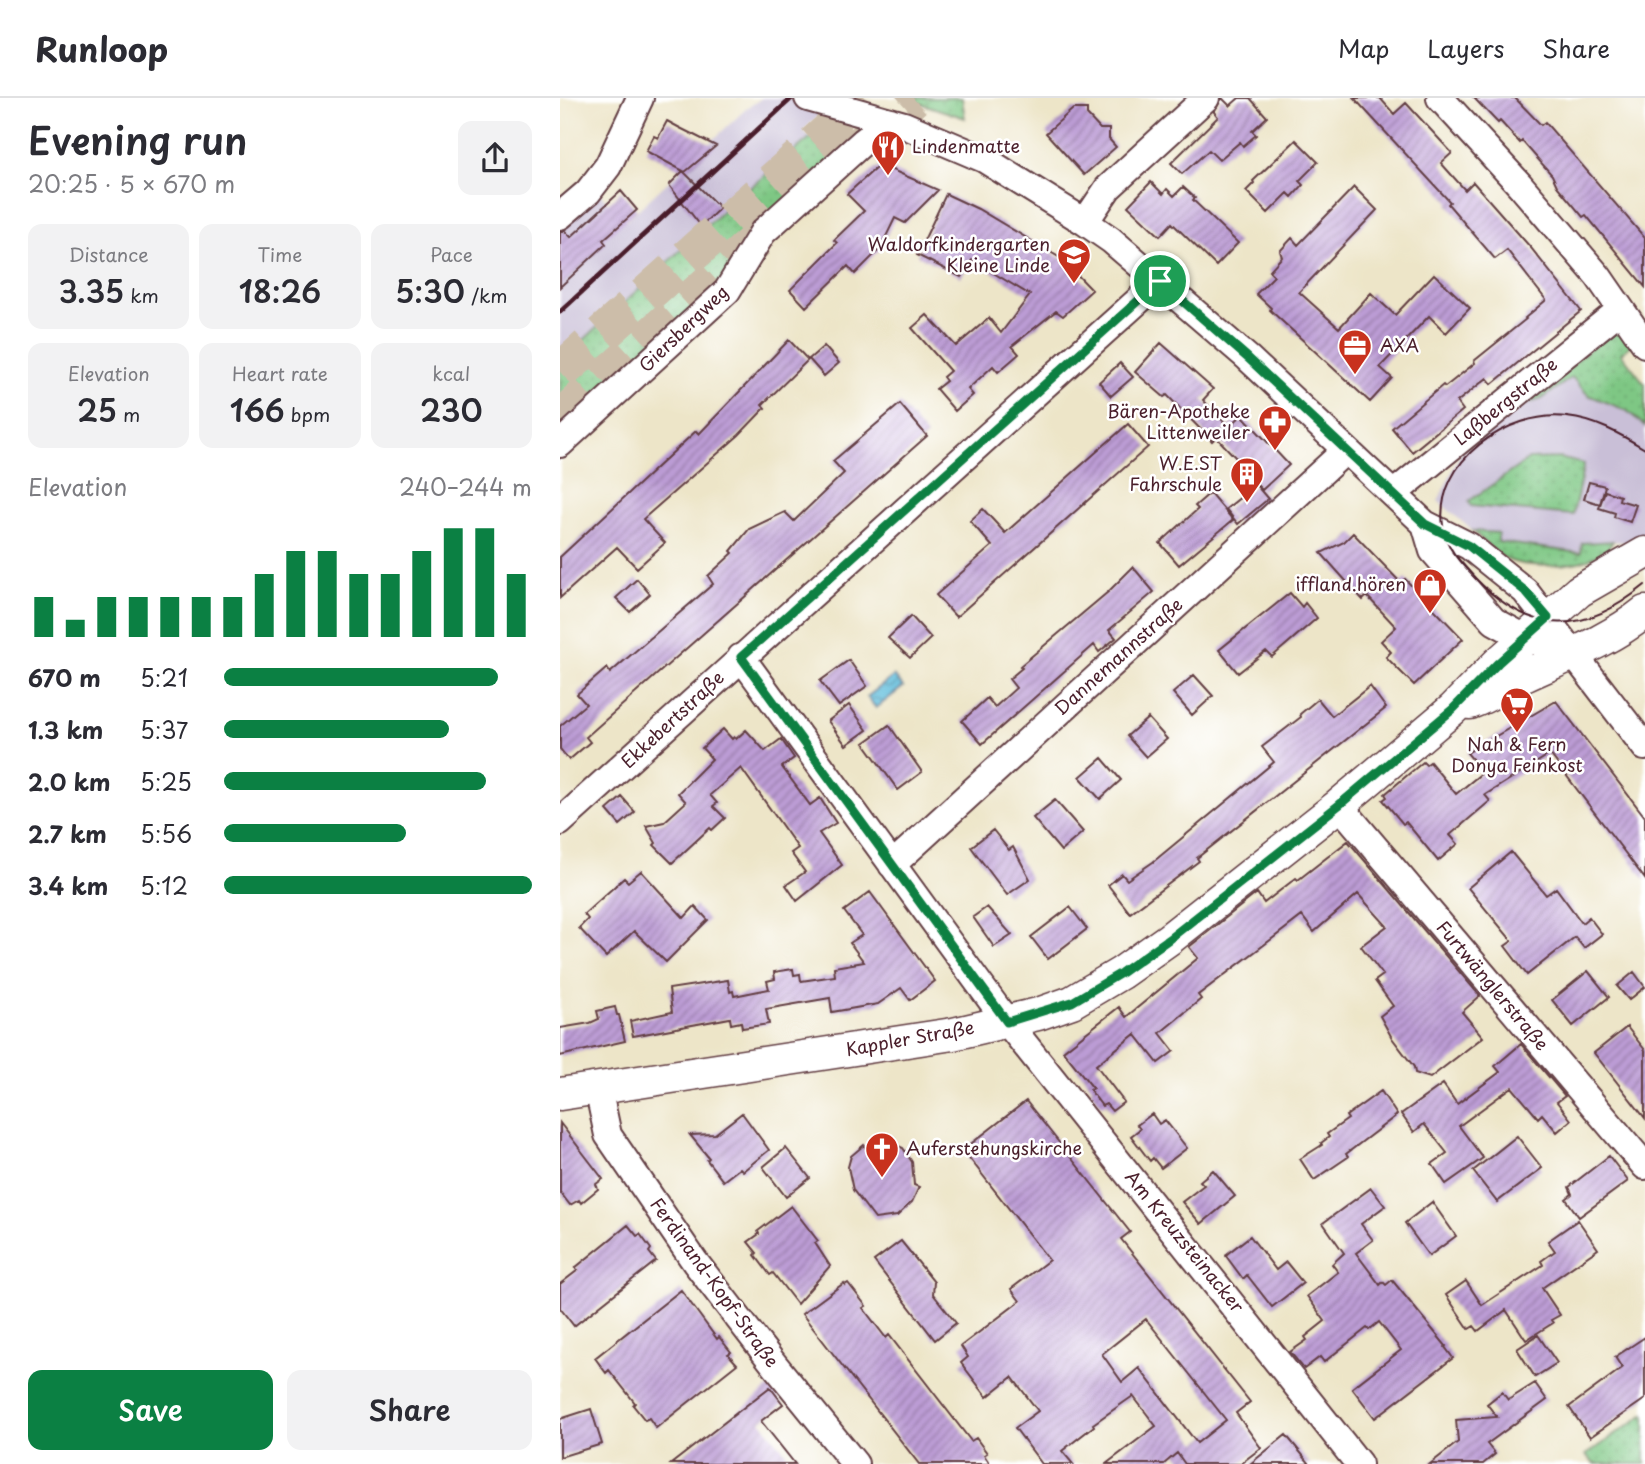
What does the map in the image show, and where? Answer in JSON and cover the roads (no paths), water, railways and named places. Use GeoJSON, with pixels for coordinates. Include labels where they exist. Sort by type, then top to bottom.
{"type":"FeatureCollection","features":[{"type":"Feature","properties":{"kind":"street"},"geometry":{"type":"LineString","coordinates":[[560,216],[588,191],[608,166],[640,98]]}},
{"type":"Feature","properties":{"kind":"street"},"geometry":{"type":"LineString","coordinates":[[808,98],[890,121],[984,159],[1085,222],[1160,281],[1425,524],[1469,546],[1525,591],[1536,628]]}},
{"type":"Feature","properties":{"kind":"street"},"geometry":{"type":"LineString","coordinates":[[1085,222],[1108,188],[1206,98]]}},
{"type":"Feature","properties":{"kind":"street"},"geometry":{"type":"LineString","coordinates":[[1440,98],[1598,276],[1645,344]]}},
{"type":"Feature","properties":{"kind":"street","name":"Giersbergweg"},"geometry":{"type":"LineString","coordinates":[[560,444],[727,291],[763,232],[890,121]]}},
{"type":"Feature","properties":{"kind":"street","name":"Ekkebertstraße"},"geometry":{"type":"LineString","coordinates":[[560,822],[1160,281]]}},
{"type":"Feature","properties":{"kind":"street","name":"Laßbergstraße"},"geometry":{"type":"LineString","coordinates":[[1393,494],[1620,310]]}},
{"type":"Feature","properties":{"kind":"street","name":"Dannemannstraße"},"geometry":{"type":"LineString","coordinates":[[892,864],[1346,450]]}},
{"type":"Feature","properties":{"kind":"street"},"geometry":{"type":"LineString","coordinates":[[1425,524],[1433,551],[1494,621],[1536,628],[1575,654],[1645,747]]}},
{"type":"Feature","properties":{"kind":"street","name":"Kappler Straße"},"geometry":{"type":"LineString","coordinates":[[560,1094],[953,1034],[1007,1022],[1072,1002],[1121,973],[1169,939],[1339,805],[1453,709],[1536,628],[1579,592],[1645,553]]}},
{"type":"Feature","properties":{"kind":"street","name":"Kappler Straße"},"geometry":{"type":"LineString","coordinates":[[1453,709],[1487,697],[1521,677],[1575,654],[1610,636],[1645,612]]}},
{"type":"Feature","properties":{"kind":"street","name":"Am Kreuzsteinacker"},"geometry":{"type":"LineString","coordinates":[[741,657],[1007,1022],[1359,1464]]}},
{"type":"Feature","properties":{"kind":"street","name":"Furtwänglerstraße"},"geometry":{"type":"LineString","coordinates":[[1339,805],[1645,1167]]}},
{"type":"Feature","properties":{"kind":"street","name":"Ferdinand-Kopf-Straße"},"geometry":{"type":"LineString","coordinates":[[598,1088],[608,1135],[616,1147],[695,1262],[855,1464]]}},
{"type":"Feature","properties":{"kind":"water"},"geometry":{"type":"Polygon","coordinates":[[[894,676],[903,687],[876,708],[867,697],[894,676]]]}},
{"type":"Feature","properties":{"kind":"tunnel"},"geometry":{"type":"LineString","coordinates":[[560,372],[866,98]]}},
{"type":"Feature","properties":{"kind":"tunnel"},"geometry":{"type":"LineString","coordinates":[[862,144],[913,98]]}},
{"type":"Feature","properties":{"kind":"tunnel"},"geometry":{"type":"LineString","coordinates":[[560,419],[763,234]]}},
{"type":"Feature","properties":{"kind":"tram line"},"geometry":{"type":"LineString","coordinates":[[1645,449],[1608,428],[1588,421],[1544,417],[1521,422],[1499,431],[1480,444],[1463,461],[1450,481],[1443,502],[1445,534],[1460,561],[1497,598],[1538,620],[1580,620],[1601,613],[1645,585]]}},
{"type":"Feature","properties":{"kind":"railway"},"geometry":{"type":"LineString","coordinates":[[560,312],[792,98]]}},
{"type":"Feature","properties":{"kind":"place","name":"Lindenmatte"},"geometry":{"type":"Point","coordinates":[888,177]}},
{"type":"Feature","properties":{"kind":"place","name":"Waldorfkindergarten Kleine Linde"},"geometry":{"type":"Point","coordinates":[1074,285]}},
{"type":"Feature","properties":{"kind":"place","name":"AXA"},"geometry":{"type":"Point","coordinates":[1355,376]}},
{"type":"Feature","properties":{"kind":"place","name":"Bären-Apotheke Littenweiler"},"geometry":{"type":"Point","coordinates":[1275,452]}},
{"type":"Feature","properties":{"kind":"place","name":"W.E.ST Fahrschule"},"geometry":{"type":"Point","coordinates":[1247,504]}},
{"type":"Feature","properties":{"kind":"place","name":"iffland.hören"},"geometry":{"type":"Point","coordinates":[1430,615]}},
{"type":"Feature","properties":{"kind":"place","name":"Nah & Fern Donya Feinkost"},"geometry":{"type":"Point","coordinates":[1517,734]}},
{"type":"Feature","properties":{"kind":"place","name":"Auferstehungskirche"},"geometry":{"type":"Point","coordinates":[882,1179]}}]}
